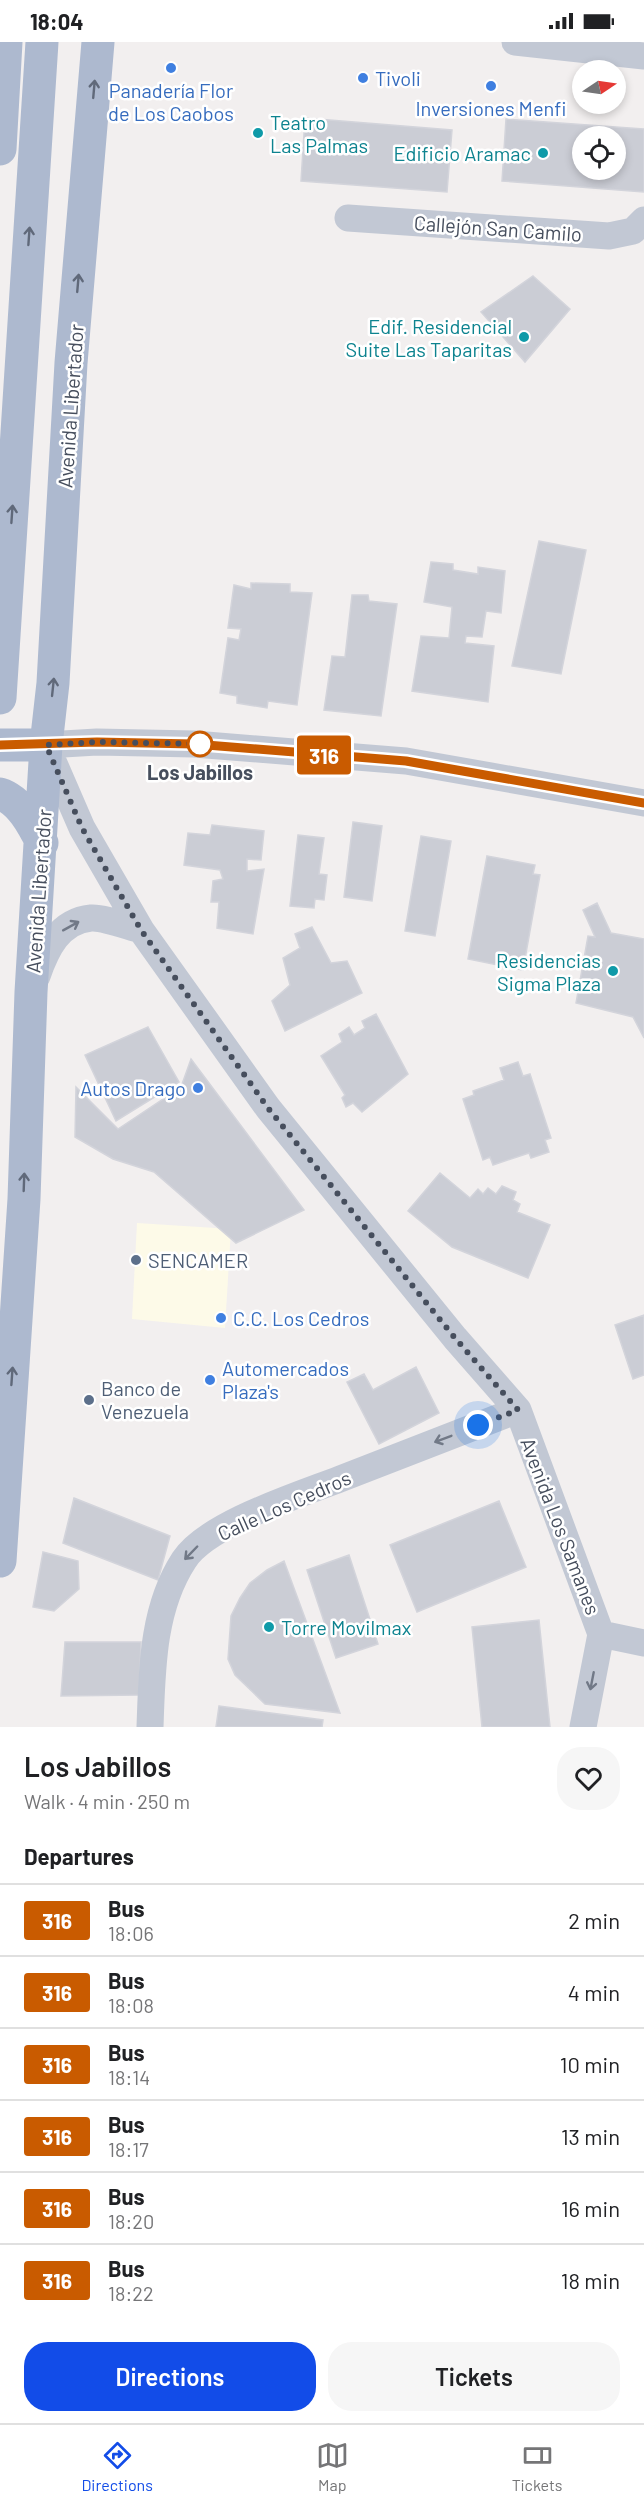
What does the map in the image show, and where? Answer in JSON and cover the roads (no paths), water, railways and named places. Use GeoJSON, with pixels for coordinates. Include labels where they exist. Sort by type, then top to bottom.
{"type":"FeatureCollection","features":[{"type":"Feature","properties":{"kind":"main road"},"geometry":{"type":"LineString","coordinates":[[0,149],[6,42]]}},
{"type":"Feature","properties":{"kind":"main road"},"geometry":{"type":"LineString","coordinates":[[0,698],[42,42]]}},
{"type":"Feature","properties":{"kind":"main road","name":"Avenida Libertador"},"geometry":{"type":"LineString","coordinates":[[0,1561],[24,1198],[42,745],[53,683],[71,363],[98,42]]}},
{"type":"Feature","properties":{"kind":"main road"},"geometry":{"type":"LineString","coordinates":[[0,745],[42,745]]}},
{"type":"Feature","properties":{"kind":"main road"},"geometry":{"type":"LineString","coordinates":[[0,794],[7,796],[18,807],[39,837]]}},
{"type":"Feature","properties":{"kind":"street"},"geometry":{"type":"LineString","coordinates":[[515,42],[644,56]]}},
{"type":"Feature","properties":{"kind":"street","name":"Callejón San Camilo"},"geometry":{"type":"LineString","coordinates":[[348,218],[609,236],[633,231],[644,220]]}},
{"type":"Feature","properties":{"kind":"street"},"geometry":{"type":"LineString","coordinates":[[42,745],[97,742],[194,744],[406,761],[644,803]]}},
{"type":"Feature","properties":{"kind":"street","name":"Avenida Los Samanes"},"geometry":{"type":"LineString","coordinates":[[42,745],[82,828],[141,930],[268,1108],[455,1338],[518,1410],[601,1634],[644,1643]]}},
{"type":"Feature","properties":{"kind":"street"},"geometry":{"type":"LineString","coordinates":[[31,992],[48,947],[68,926],[92,918],[141,930]]}},
{"type":"Feature","properties":{"kind":"street","name":"Calle Los Cedros"},"geometry":{"type":"LineString","coordinates":[[150,1727],[156,1637],[165,1600],[185,1558],[202,1542],[221,1529],[277,1504],[518,1410]]}},
{"type":"Feature","properties":{"kind":"street"},"geometry":{"type":"LineString","coordinates":[[583,1727],[601,1634]]}},
{"type":"Feature","properties":{"kind":"place","name":"Panadería Flor de Los Caobos"},"geometry":{"type":"Point","coordinates":[171,68]}},
{"type":"Feature","properties":{"kind":"place","name":"Tivoli"},"geometry":{"type":"Point","coordinates":[363,78]}},
{"type":"Feature","properties":{"kind":"place","name":"Inversiones Menfi"},"geometry":{"type":"Point","coordinates":[491,86]}},
{"type":"Feature","properties":{"kind":"place","name":"Teatro Las Palmas"},"geometry":{"type":"Point","coordinates":[258,133]}},
{"type":"Feature","properties":{"kind":"place","name":"Edificio Aramac"},"geometry":{"type":"Point","coordinates":[543,153]}},
{"type":"Feature","properties":{"kind":"place","name":"Edif. Residencial Suite Las Taparitas"},"geometry":{"type":"Point","coordinates":[524,337]}},
{"type":"Feature","properties":{"kind":"place","name":"Los Jabillos"},"geometry":{"type":"Point","coordinates":[200,744]}},
{"type":"Feature","properties":{"kind":"place","name":"Residencias Sigma Plaza"},"geometry":{"type":"Point","coordinates":[613,971]}},
{"type":"Feature","properties":{"kind":"place","name":"Autos Drago"},"geometry":{"type":"Point","coordinates":[198,1088]}},
{"type":"Feature","properties":{"kind":"place","name":"SENCAMER"},"geometry":{"type":"Point","coordinates":[136,1260]}},
{"type":"Feature","properties":{"kind":"place","name":"C.C. Los Cedros"},"geometry":{"type":"Point","coordinates":[221,1318]}},
{"type":"Feature","properties":{"kind":"place","name":"Automercados Plaza's"},"geometry":{"type":"Point","coordinates":[210,1380]}},
{"type":"Feature","properties":{"kind":"place","name":"Banco de Venezuela"},"geometry":{"type":"Point","coordinates":[89,1400]}},
{"type":"Feature","properties":{"kind":"place","name":"Torre Movilmax"},"geometry":{"type":"Point","coordinates":[269,1627]}}]}
